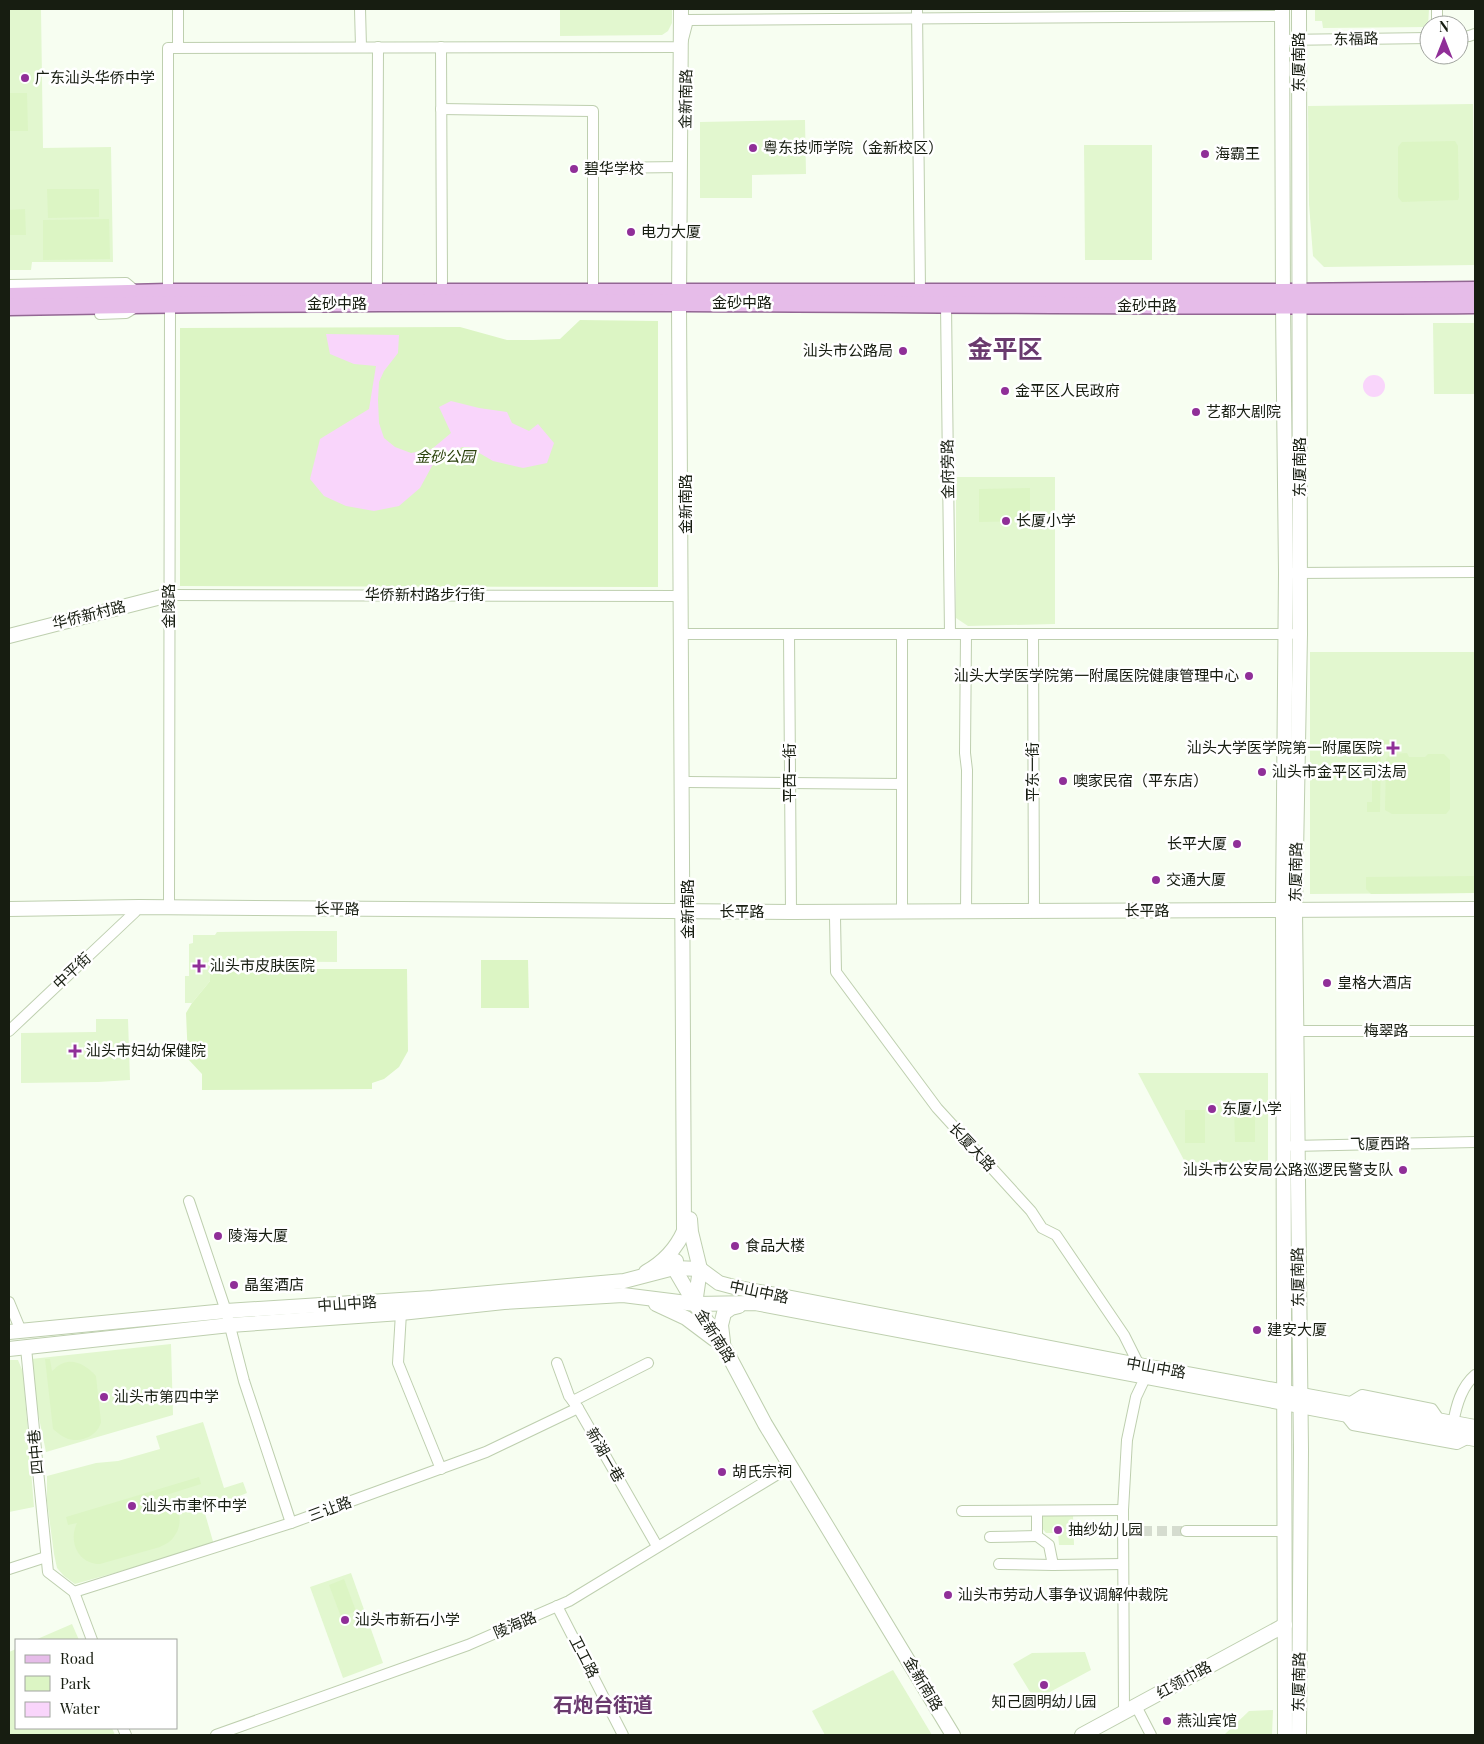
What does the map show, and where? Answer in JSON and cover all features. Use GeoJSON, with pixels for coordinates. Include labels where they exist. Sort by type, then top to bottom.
{"type":"FeatureCollection","features":[{"type":"Feature","properties":{"kind":"main road","name":"金砂中路"},"geometry":{"type":"LineString","coordinates":[[682,297],[946,305],[1291,299],[1475,290]]}},
{"type":"Feature","properties":{"kind":"main road","name":"金砂中路"},"geometry":{"type":"LineString","coordinates":[[9,307],[169,298],[682,297],[920,292],[1291,299],[1475,305]]}},
{"type":"Feature","properties":{"kind":"main road","name":"金砂中路"},"geometry":{"type":"LineString","coordinates":[[9,296],[139,299]]}},
{"type":"Feature","properties":{"kind":"street"},"geometry":{"type":"LineString","coordinates":[[178,9],[178,48],[681,47]]}},
{"type":"Feature","properties":{"kind":"street"},"geometry":{"type":"LineString","coordinates":[[360,9],[361,47]]}},
{"type":"Feature","properties":{"kind":"street","name":"东厦南路"},"geometry":{"type":"LineString","coordinates":[[1299,9],[1291,299],[1293,573],[1300,634],[1289,913],[1296,1031],[1290,1146],[1300,1401],[1299,1735]]}},
{"type":"Feature","properties":{"kind":"street"},"geometry":{"type":"LineString","coordinates":[[686,12],[1282,12],[1291,299]]}},
{"type":"Feature","properties":{"kind":"street","name":"金新南路"},"geometry":{"type":"LineString","coordinates":[[686,12],[681,47],[688,782],[686,914]]}},
{"type":"Feature","properties":{"kind":"street","name":"金新南路"},"geometry":{"type":"LineString","coordinates":[[686,12],[682,297],[681,596],[686,914],[687,1231],[700,1269],[695,1304],[723,1345],[745,1388],[790,1466],[953,1735]]}},
{"type":"Feature","properties":{"kind":"street"},"geometry":{"type":"LineString","coordinates":[[917,13],[920,292]]}},
{"type":"Feature","properties":{"kind":"street","name":"东福路"},"geometry":{"type":"LineString","coordinates":[[1282,40],[1419,38]]}},
{"type":"Feature","properties":{"kind":"street"},"geometry":{"type":"LineString","coordinates":[[377,283],[378,47]]}},
{"type":"Feature","properties":{"kind":"street"},"geometry":{"type":"LineString","coordinates":[[440,47],[442,283]]}},
{"type":"Feature","properties":{"kind":"street","name":"金陵路"},"geometry":{"type":"LineString","coordinates":[[170,908],[168,48],[178,48]]}},
{"type":"Feature","properties":{"kind":"street"},"geometry":{"type":"LineString","coordinates":[[441,109],[593,111],[593,284]]}},
{"type":"Feature","properties":{"kind":"street"},"geometry":{"type":"LineString","coordinates":[[594,168],[681,167]]}},
{"type":"Feature","properties":{"kind":"street"},"geometry":{"type":"LineString","coordinates":[[9,285],[126,283],[139,299],[126,313],[9,314]]}},
{"type":"Feature","properties":{"kind":"street","name":"金府旁路"},"geometry":{"type":"LineString","coordinates":[[946,305],[950,634]]}},
{"type":"Feature","properties":{"kind":"street"},"geometry":{"type":"LineString","coordinates":[[1293,573],[1475,572]]}},
{"type":"Feature","properties":{"kind":"street","name":"东厦南路"},"geometry":{"type":"LineString","coordinates":[[1285,1735],[1286,1531],[1284,1397],[1290,1146],[1285,634],[1293,573]]}},
{"type":"Feature","properties":{"kind":"street","name":"华侨新村路步行街"},"geometry":{"type":"LineString","coordinates":[[169,595],[681,596]]}},
{"type":"Feature","properties":{"kind":"street","name":"华侨新村路"},"geometry":{"type":"LineString","coordinates":[[9,636],[169,595]]}},
{"type":"Feature","properties":{"kind":"street"},"geometry":{"type":"LineString","coordinates":[[687,634],[1300,634]]}},
{"type":"Feature","properties":{"kind":"street","name":"平西一街"},"geometry":{"type":"LineString","coordinates":[[789,634],[791,912]]}},
{"type":"Feature","properties":{"kind":"street"},"geometry":{"type":"LineString","coordinates":[[902,634],[902,912]]}},
{"type":"Feature","properties":{"kind":"street"},"geometry":{"type":"LineString","coordinates":[[966,634],[966,912]]}},
{"type":"Feature","properties":{"kind":"street","name":"平东一街"},"geometry":{"type":"LineString","coordinates":[[1033,634],[1034,911]]}},
{"type":"Feature","properties":{"kind":"street"},"geometry":{"type":"LineString","coordinates":[[688,782],[902,784]]}},
{"type":"Feature","properties":{"kind":"street","name":"长平路"},"geometry":{"type":"LineString","coordinates":[[9,909],[170,908],[835,916],[1289,913],[1475,909]]}},
{"type":"Feature","properties":{"kind":"street","name":"长平路"},"geometry":{"type":"LineString","coordinates":[[9,914],[134,912],[686,914],[1034,911],[1475,915]]}},
{"type":"Feature","properties":{"kind":"street","name":"中平街"},"geometry":{"type":"LineString","coordinates":[[9,1031],[134,912]]}},
{"type":"Feature","properties":{"kind":"street","name":"长厦大路"},"geometry":{"type":"LineString","coordinates":[[835,916],[836,972],[936,1108],[1031,1211],[1042,1228],[1056,1235],[1124,1335],[1139,1365]]}},
{"type":"Feature","properties":{"kind":"street","name":"梅翠路"},"geometry":{"type":"LineString","coordinates":[[1296,1031],[1475,1031]]}},
{"type":"Feature","properties":{"kind":"street","name":"飞厦西路"},"geometry":{"type":"LineString","coordinates":[[1290,1146],[1475,1142]]}},
{"type":"Feature","properties":{"kind":"street"},"geometry":{"type":"LineString","coordinates":[[189,1201],[228,1318],[244,1381],[291,1523]]}},
{"type":"Feature","properties":{"kind":"street"},"geometry":{"type":"LineString","coordinates":[[687,1231],[674,1268],[695,1304]]}},
{"type":"Feature","properties":{"kind":"street"},"geometry":{"type":"LineString","coordinates":[[687,1231],[702,1254],[734,1287]]}},
{"type":"Feature","properties":{"kind":"street"},"geometry":{"type":"LineString","coordinates":[[687,1231],[678,1245],[655,1267],[624,1288],[686,1318],[723,1345]]}},
{"type":"Feature","properties":{"kind":"street","name":"中山中路"},"geometry":{"type":"LineString","coordinates":[[15,1331],[228,1318],[401,1313],[624,1288],[674,1268],[700,1269],[718,1283],[734,1287],[1139,1365],[1300,1401],[1465,1428]]}},
{"type":"Feature","properties":{"kind":"street","name":"中山中路"},"geometry":{"type":"LineString","coordinates":[[9,1349],[228,1318],[422,1299],[624,1288],[695,1304],[756,1303],[1145,1378],[1284,1397]]}},
{"type":"Feature","properties":{"kind":"street"},"geometry":{"type":"LineString","coordinates":[[9,1302],[15,1331]]}},
{"type":"Feature","properties":{"kind":"street"},"geometry":{"type":"LineString","coordinates":[[723,1345],[721,1324],[724,1313],[730,1308],[756,1303]]}},
{"type":"Feature","properties":{"kind":"street"},"geometry":{"type":"LineString","coordinates":[[401,1313],[398,1363],[441,1468]]}},
{"type":"Feature","properties":{"kind":"street","name":"四中巷"},"geometry":{"type":"LineString","coordinates":[[26,1348],[48,1572],[74,1592]]}},
{"type":"Feature","properties":{"kind":"street","name":"新湖一巷"},"geometry":{"type":"LineString","coordinates":[[557,1363],[569,1396],[658,1546]]}},
{"type":"Feature","properties":{"kind":"street","name":"三让路"},"geometry":{"type":"LineString","coordinates":[[74,1592],[291,1523],[486,1452],[576,1405],[648,1363]]}},
{"type":"Feature","properties":{"kind":"street"},"geometry":{"type":"LineString","coordinates":[[1465,1428],[1456,1404],[1475,1375]]}},
{"type":"Feature","properties":{"kind":"street"},"geometry":{"type":"LineString","coordinates":[[1145,1378],[1136,1398],[1128,1440],[1123,1510],[1125,1530],[1123,1564],[1130,1709],[1151,1735]]}},
{"type":"Feature","properties":{"kind":"street","name":"中山中路"},"geometry":{"type":"LineString","coordinates":[[1347,1409],[1465,1428]]}},
{"type":"Feature","properties":{"kind":"street","name":"陵海路"},"geometry":{"type":"LineString","coordinates":[[216,1735],[468,1645],[569,1601],[790,1466]]}},
{"type":"Feature","properties":{"kind":"street"},"geometry":{"type":"LineString","coordinates":[[962,1511],[1123,1510]]}},
{"type":"Feature","properties":{"kind":"street"},"geometry":{"type":"LineString","coordinates":[[1037,1511],[1037,1536]]}},
{"type":"Feature","properties":{"kind":"street"},"geometry":{"type":"LineString","coordinates":[[1186,1531],[1286,1531]]}},
{"type":"Feature","properties":{"kind":"street"},"geometry":{"type":"LineString","coordinates":[[990,1537],[1037,1536],[1049,1545],[1053,1565]]}},
{"type":"Feature","properties":{"kind":"street"},"geometry":{"type":"LineString","coordinates":[[9,1569],[46,1557]]}},
{"type":"Feature","properties":{"kind":"street"},"geometry":{"type":"LineString","coordinates":[[999,1564],[1123,1564]]}},
{"type":"Feature","properties":{"kind":"street"},"geometry":{"type":"LineString","coordinates":[[74,1592],[92,1639]]}},
{"type":"Feature","properties":{"kind":"street","name":"卫工路"},"geometry":{"type":"LineString","coordinates":[[558,1606],[623,1735]]}},
{"type":"Feature","properties":{"kind":"street","name":"红领巾路"},"geometry":{"type":"LineString","coordinates":[[1082,1735],[1285,1625]]}},
{"type":"Feature","properties":{"kind":"shaded area","name":"广东汕头华侨中学"},"geometry":{"type":"Polygon","coordinates":[[[9,9],[41,9],[43,148],[111,147],[113,262],[32,262],[31,270],[9,270],[9,9]]]}},
{"type":"Feature","properties":{"kind":"shaded area"},"geometry":{"type":"Polygon","coordinates":[[[560,9],[672,9],[672,23],[668,31],[662,35],[560,36],[560,9]]]}},
{"type":"Feature","properties":{"kind":"shaded area"},"geometry":{"type":"Polygon","coordinates":[[[1315,9],[1429,9],[1429,15],[1419,15],[1419,27],[1323,28],[1322,21],[1315,21],[1315,9]]]}},
{"type":"Feature","properties":{"kind":"shaded area"},"geometry":{"type":"Polygon","coordinates":[[[1473,104],[1475,265],[1324,267],[1313,256],[1309,204],[1308,106],[1473,104]]]}},
{"type":"Feature","properties":{"kind":"shaded area","name":"粤东技师学院（金新校区）"},"geometry":{"type":"Polygon","coordinates":[[[805,120],[806,174],[752,175],[752,198],[700,198],[700,122],[805,120]]]}},
{"type":"Feature","properties":{"kind":"shaded area"},"geometry":{"type":"Polygon","coordinates":[[[1084,145],[1152,145],[1152,260],[1085,260],[1084,145]]]}},
{"type":"Feature","properties":{"kind":"shaded area"},"geometry":{"type":"Polygon","coordinates":[[[1433,323],[1475,323],[1475,394],[1434,394],[1433,323]]]}},
{"type":"Feature","properties":{"kind":"shaded area","name":"长厦小学"},"geometry":{"type":"Polygon","coordinates":[[[956,477],[1055,477],[1055,624],[968,626],[956,618],[956,477]]]}},
{"type":"Feature","properties":{"kind":"shaded area","name":"汕头大学医学院第一附属医院"},"geometry":{"type":"Polygon","coordinates":[[[1310,652],[1475,652],[1475,893],[1310,894],[1310,652]]]}},
{"type":"Feature","properties":{"kind":"shaded area","name":"汕头市皮肤医院"},"geometry":{"type":"Polygon","coordinates":[[[337,931],[337,962],[210,961],[210,981],[192,1003],[185,1003],[185,976],[189,976],[189,944],[193,943],[193,935],[215,935],[217,932],[337,931]]]}},
{"type":"Feature","properties":{"kind":"shaded area","name":"汕头市妇幼保健院"},"geometry":{"type":"Polygon","coordinates":[[[96,1019],[128,1019],[130,1080],[21,1083],[21,1033],[96,1032],[96,1019]]]}},
{"type":"Feature","properties":{"kind":"shaded area","name":"东厦小学"},"geometry":{"type":"Polygon","coordinates":[[[1138,1073],[1268,1073],[1268,1163],[1185,1162],[1138,1073]]]}},
{"type":"Feature","properties":{"kind":"shaded area","name":"汕头市第四中学"},"geometry":{"type":"Polygon","coordinates":[[[171,1344],[173,1415],[46,1452],[32,1384],[31,1359],[171,1344]]]}},
{"type":"Feature","properties":{"kind":"shaded area"},"geometry":{"type":"Polygon","coordinates":[[[9,1360],[18,1360],[23,1372],[34,1507],[9,1512],[9,1360]]]}},
{"type":"Feature","properties":{"kind":"shaded area","name":"汕头市聿怀中学"},"geometry":{"type":"Polygon","coordinates":[[[203,1422],[224,1488],[243,1482],[247,1493],[204,1510],[214,1545],[75,1584],[64,1576],[57,1568],[54,1554],[47,1501],[47,1476],[96,1463],[118,1461],[160,1449],[156,1436],[203,1422]]]}},
{"type":"Feature","properties":{"kind":"shaded area","name":"抽纱幼儿园"},"geometry":{"type":"Polygon","coordinates":[[[1042,1515],[1073,1515],[1074,1545],[1059,1545],[1058,1533],[1046,1533],[1042,1528],[1042,1515]]]}},
{"type":"Feature","properties":{"kind":"shaded area","name":"汕头市新石小学"},"geometry":{"type":"Polygon","coordinates":[[[351,1573],[383,1663],[343,1678],[310,1587],[351,1573]]]}},
{"type":"Feature","properties":{"kind":"shaded area"},"geometry":{"type":"Polygon","coordinates":[[[72,1624],[79,1639],[37,1639],[72,1624]]]}},
{"type":"Feature","properties":{"kind":"shaded area"},"geometry":{"type":"Polygon","coordinates":[[[15,1649],[15,1729],[112,1729],[115,1735],[9,1735],[9,1652],[15,1649]]]}},
{"type":"Feature","properties":{"kind":"shaded area","name":"知己圆明幼儿园"},"geometry":{"type":"Polygon","coordinates":[[[1085,1652],[1091,1670],[1035,1700],[1013,1664],[1032,1653],[1085,1652]]]}},
{"type":"Feature","properties":{"kind":"shaded area"},"geometry":{"type":"Polygon","coordinates":[[[893,1670],[932,1735],[825,1735],[812,1711],[893,1670]]]}},
{"type":"Feature","properties":{"kind":"shaded area"},"geometry":{"type":"Polygon","coordinates":[[[1273,1710],[1272,1735],[1224,1735],[1249,1711],[1273,1710]]]}},
{"type":"Feature","properties":{"kind":"green space"},"geometry":{"type":"Polygon","coordinates":[[[9,93],[27,93],[28,131],[9,131],[9,93]]]}},
{"type":"Feature","properties":{"kind":"green space"},"geometry":{"type":"Polygon","coordinates":[[[1455,141],[1458,146],[1458,200],[1402,202],[1398,197],[1398,147],[1402,142],[1455,141]]]}},
{"type":"Feature","properties":{"kind":"green space"},"geometry":{"type":"Polygon","coordinates":[[[47,189],[99,189],[99,217],[48,218],[47,189]]]}},
{"type":"Feature","properties":{"kind":"green space"},"geometry":{"type":"Polygon","coordinates":[[[25,209],[26,235],[9,235],[9,210],[25,209]]]}},
{"type":"Feature","properties":{"kind":"green space"},"geometry":{"type":"Polygon","coordinates":[[[109,219],[110,259],[43,260],[43,220],[109,219]]]}},
{"type":"Feature","properties":{"kind":"green space","name":"金砂公园"},"geometry":{"type":"Polygon","coordinates":[[[580,320],[658,321],[658,587],[180,586],[180,328],[460,327],[507,340],[533,340],[560,339],[580,320]]]}},
{"type":"Feature","properties":{"kind":"green space"},"geometry":{"type":"Polygon","coordinates":[[[1030,488],[1030,521],[979,522],[979,489],[1030,488]]]}},
{"type":"Feature","properties":{"kind":"green space"},"geometry":{"type":"Polygon","coordinates":[[[1362,739],[1392,740],[1391,750],[1381,750],[1380,812],[1367,812],[1367,802],[1372,802],[1372,765],[1357,765],[1357,760],[1362,759],[1362,739]]]}},
{"type":"Feature","properties":{"kind":"green space"},"geometry":{"type":"Polygon","coordinates":[[[1407,753],[1409,757],[1444,754],[1450,760],[1450,809],[1446,814],[1392,814],[1385,810],[1386,759],[1390,754],[1407,753]]]}},
{"type":"Feature","properties":{"kind":"green space"},"geometry":{"type":"Polygon","coordinates":[[[1475,876],[1474,893],[1371,894],[1366,889],[1366,877],[1475,876]]]}},
{"type":"Feature","properties":{"kind":"green space"},"geometry":{"type":"Polygon","coordinates":[[[481,960],[528,960],[529,1008],[481,1008],[481,960]]]}},
{"type":"Feature","properties":{"kind":"green space"},"geometry":{"type":"Polygon","coordinates":[[[210,969],[407,969],[408,1051],[399,1067],[384,1079],[372,1083],[372,1089],[202,1090],[202,1074],[188,1059],[186,1013],[210,981],[210,969]]]}},
{"type":"Feature","properties":{"kind":"green space"},"geometry":{"type":"Polygon","coordinates":[[[1234,1108],[1255,1108],[1255,1142],[1235,1142],[1234,1108]]]}},
{"type":"Feature","properties":{"kind":"green space"},"geometry":{"type":"Polygon","coordinates":[[[1185,1110],[1205,1110],[1205,1143],[1185,1143],[1185,1110]]]}},
{"type":"Feature","properties":{"kind":"green space"},"geometry":{"type":"Polygon","coordinates":[[[45,1359],[50,1359],[52,1371],[63,1363],[74,1362],[84,1366],[96,1376],[101,1422],[96,1431],[87,1438],[71,1440],[53,1429],[45,1359]]]}},
{"type":"Feature","properties":{"kind":"green space"},"geometry":{"type":"Polygon","coordinates":[[[199,1477],[201,1484],[163,1496],[173,1502],[180,1518],[178,1530],[167,1543],[160,1547],[100,1564],[86,1560],[77,1550],[74,1537],[77,1523],[68,1525],[66,1517],[199,1477]]]}},
{"type":"Feature","properties":{"kind":"green space"},"geometry":{"type":"Polygon","coordinates":[[[344,1579],[356,1611],[341,1617],[329,1585],[344,1579]]]}},
{"type":"Feature","properties":{"kind":"water"},"geometry":{"type":"Polygon","coordinates":[[[326,334],[399,335],[398,353],[384,371],[379,382],[378,400],[379,423],[384,438],[395,447],[411,453],[432,449],[451,433],[439,407],[451,401],[507,412],[512,423],[529,431],[538,424],[554,443],[547,463],[523,468],[493,461],[469,447],[462,447],[432,466],[420,488],[399,506],[374,511],[346,506],[324,496],[310,479],[320,439],[369,409],[376,366],[354,364],[330,354],[326,334]]]}},
{"type":"Feature","properties":{"kind":"water"},"geometry":{"type":"Polygon","coordinates":[[[1374,375],[1382,378],[1385,386],[1382,394],[1374,397],[1366,394],[1363,386],[1366,378],[1374,375]]]}},
{"type":"Feature","properties":{"kind":"tunnel"},"geometry":{"type":"LineString","coordinates":[[1127,1531],[1186,1531]]}},
{"type":"Feature","properties":{"kind":"place","name":"广东汕头华侨中学"},"geometry":{"type":"Point","coordinates":[25,78]}},
{"type":"Feature","properties":{"kind":"place","name":"粤东技师学院（金新校区）"},"geometry":{"type":"Point","coordinates":[753,148]}},
{"type":"Feature","properties":{"kind":"place","name":"海霸王"},"geometry":{"type":"Point","coordinates":[1205,154]}},
{"type":"Feature","properties":{"kind":"place","name":"碧华学校"},"geometry":{"type":"Point","coordinates":[574,169]}},
{"type":"Feature","properties":{"kind":"place","name":"电力大厦"},"geometry":{"type":"Point","coordinates":[631,232]}},
{"type":"Feature","properties":{"kind":"place","name":"汕头市公路局"},"geometry":{"type":"Point","coordinates":[903,351]}},
{"type":"Feature","properties":{"kind":"place","name":"金平区人民政府"},"geometry":{"type":"Point","coordinates":[1005,391]}},
{"type":"Feature","properties":{"kind":"place","name":"艺都大剧院"},"geometry":{"type":"Point","coordinates":[1196,412]}},
{"type":"Feature","properties":{"kind":"place","name":"长厦小学"},"geometry":{"type":"Point","coordinates":[1006,521]}},
{"type":"Feature","properties":{"kind":"place","name":"汕头大学医学院第一附属医院健康管理中心"},"geometry":{"type":"Point","coordinates":[1249,676]}},
{"type":"Feature","properties":{"kind":"place","name":"汕头大学医学院第一附属医院"},"geometry":{"type":"Point","coordinates":[1393,748]}},
{"type":"Feature","properties":{"kind":"place","name":"汕头市金平区司法局"},"geometry":{"type":"Point","coordinates":[1262,772]}},
{"type":"Feature","properties":{"kind":"place","name":"噢家民宿（平东店）"},"geometry":{"type":"Point","coordinates":[1063,781]}},
{"type":"Feature","properties":{"kind":"place","name":"长平大厦"},"geometry":{"type":"Point","coordinates":[1237,844]}},
{"type":"Feature","properties":{"kind":"place","name":"交通大厦"},"geometry":{"type":"Point","coordinates":[1156,880]}},
{"type":"Feature","properties":{"kind":"place","name":"汕头市皮肤医院"},"geometry":{"type":"Point","coordinates":[199,966]}},
{"type":"Feature","properties":{"kind":"place","name":"皇格大酒店"},"geometry":{"type":"Point","coordinates":[1327,983]}},
{"type":"Feature","properties":{"kind":"place","name":"汕头市妇幼保健院"},"geometry":{"type":"Point","coordinates":[75,1051]}},
{"type":"Feature","properties":{"kind":"place","name":"东厦小学"},"geometry":{"type":"Point","coordinates":[1212,1109]}},
{"type":"Feature","properties":{"kind":"place","name":"汕头市公安局公路巡逻民警支队"},"geometry":{"type":"Point","coordinates":[1403,1170]}},
{"type":"Feature","properties":{"kind":"place","name":"陵海大厦"},"geometry":{"type":"Point","coordinates":[218,1236]}},
{"type":"Feature","properties":{"kind":"place","name":"食品大楼"},"geometry":{"type":"Point","coordinates":[735,1246]}},
{"type":"Feature","properties":{"kind":"place","name":"晶玺酒店"},"geometry":{"type":"Point","coordinates":[234,1285]}},
{"type":"Feature","properties":{"kind":"place","name":"建安大厦"},"geometry":{"type":"Point","coordinates":[1257,1330]}},
{"type":"Feature","properties":{"kind":"place","name":"汕头市第四中学"},"geometry":{"type":"Point","coordinates":[104,1397]}},
{"type":"Feature","properties":{"kind":"place","name":"胡氏宗祠"},"geometry":{"type":"Point","coordinates":[722,1472]}},
{"type":"Feature","properties":{"kind":"place","name":"汕头市聿怀中学"},"geometry":{"type":"Point","coordinates":[132,1506]}},
{"type":"Feature","properties":{"kind":"place","name":"抽纱幼儿园"},"geometry":{"type":"Point","coordinates":[1058,1530]}},
{"type":"Feature","properties":{"kind":"place","name":"汕头市劳动人事争议调解仲裁院"},"geometry":{"type":"Point","coordinates":[948,1595]}},
{"type":"Feature","properties":{"kind":"place","name":"汕头市新石小学"},"geometry":{"type":"Point","coordinates":[345,1620]}},
{"type":"Feature","properties":{"kind":"place","name":"知己圆明幼儿园"},"geometry":{"type":"Point","coordinates":[1044,1685]}},
{"type":"Feature","properties":{"kind":"place","name":"燕汕宾馆"},"geometry":{"type":"Point","coordinates":[1167,1721]}},
{"type":"Feature","properties":{"kind":"district","name":"金平区"},"geometry":{"type":"Point","coordinates":[1005,349]}},
{"type":"Feature","properties":{"kind":"district","name":"石炮台街道"},"geometry":{"type":"Point","coordinates":[603,1705]}}]}
